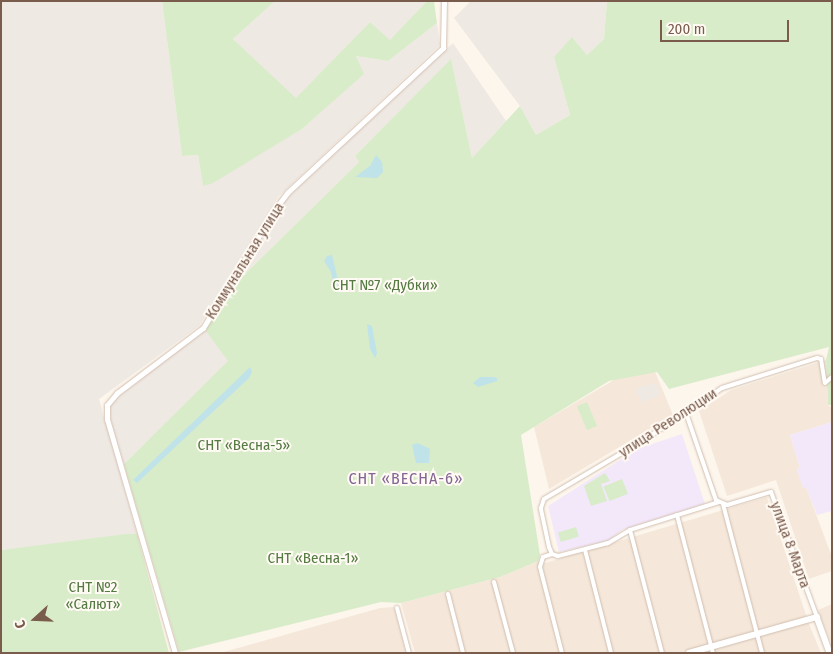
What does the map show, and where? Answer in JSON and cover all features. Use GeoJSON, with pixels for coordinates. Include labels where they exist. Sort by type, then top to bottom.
{"type":"FeatureCollection","features":[{"type":"Feature","properties":{"kind":"main road"},"geometry":{"type":"LineString","coordinates":[[689,653],[713,650],[817,617]]}},
{"type":"Feature","properties":{"kind":"main road","name":"улица 8 Марта"},"geometry":{"type":"LineString","coordinates":[[817,617],[830,653]]}},
{"type":"Feature","properties":{"kind":"street","name":"Коммунальная улица"},"geometry":{"type":"LineString","coordinates":[[175,653],[107,419],[108,405],[117,393],[203,328],[275,209],[288,192],[443,48],[444,1]]}},
{"type":"Feature","properties":{"kind":"street","name":"улица Революции"},"geometry":{"type":"LineString","coordinates":[[552,554],[549,548],[541,508],[544,499],[686,413],[722,388],[817,358],[822,358],[825,383],[832,377]]}},
{"type":"Feature","properties":{"kind":"street"},"geometry":{"type":"LineString","coordinates":[[686,413],[716,500],[721,504],[762,653]]}},
{"type":"Feature","properties":{"kind":"street","name":"улица 8 Марта"},"geometry":{"type":"LineString","coordinates":[[721,504],[771,492],[817,617]]}},
{"type":"Feature","properties":{"kind":"street"},"geometry":{"type":"LineString","coordinates":[[562,653],[540,567],[543,558],[552,554],[558,556],[585,550],[608,543],[630,530],[677,515],[721,504]]}},
{"type":"Feature","properties":{"kind":"street"},"geometry":{"type":"LineString","coordinates":[[677,515],[713,650]]}},
{"type":"Feature","properties":{"kind":"street"},"geometry":{"type":"LineString","coordinates":[[630,530],[662,653]]}},
{"type":"Feature","properties":{"kind":"street"},"geometry":{"type":"LineString","coordinates":[[585,550],[611,653]]}},
{"type":"Feature","properties":{"kind":"street"},"geometry":{"type":"LineString","coordinates":[[494,582],[513,653]]}},
{"type":"Feature","properties":{"kind":"street"},"geometry":{"type":"LineString","coordinates":[[448,594],[463,653]]}},
{"type":"Feature","properties":{"kind":"street"},"geometry":{"type":"LineString","coordinates":[[396,608],[409,653]]}},
{"type":"Feature","properties":{"kind":"shaded area"},"geometry":{"type":"Polygon","coordinates":[[[1,1],[162,1],[182,156],[198,155],[203,186],[302,129],[363,74],[356,56],[388,61],[437,23],[440,45],[278,197],[267,218],[199,326],[99,399],[137,534],[1,550],[1,1]]]}},
{"type":"Feature","properties":{"kind":"shaded area"},"geometry":{"type":"Polygon","coordinates":[[[275,1],[427,1],[390,41],[370,22],[296,99],[233,39],[275,1]]]}},
{"type":"Feature","properties":{"kind":"shaded area"},"geometry":{"type":"Polygon","coordinates":[[[471,1],[607,1],[604,39],[587,55],[573,38],[554,57],[570,115],[536,135],[520,106],[454,18],[471,1]]]}},
{"type":"Feature","properties":{"kind":"shaded area"},"geometry":{"type":"Polygon","coordinates":[[[453,43],[506,121],[472,158],[451,60],[355,156],[359,162],[242,277],[237,275],[281,204],[453,43]]]}},
{"type":"Feature","properties":{"kind":"shaded area"},"geometry":{"type":"Polygon","coordinates":[[[205,330],[229,361],[124,464],[111,420],[110,407],[112,402],[205,330]]]}},
{"type":"Feature","properties":{"kind":"shaded area"},"geometry":{"type":"Polygon","coordinates":[[[826,360],[828,405],[832,408],[832,422],[790,435],[800,468],[797,469],[803,487],[806,487],[832,557],[832,571],[809,579],[776,480],[727,496],[699,411],[731,390],[826,360]]]}},
{"type":"Feature","properties":{"kind":"shaded area"},"geometry":{"type":"Polygon","coordinates":[[[654,369],[673,415],[549,489],[534,427],[619,377],[654,369]]]}},
{"type":"Feature","properties":{"kind":"shaded area"},"geometry":{"type":"Polygon","coordinates":[[[656,383],[660,395],[641,402],[636,388],[656,383]]]}},
{"type":"Feature","properties":{"kind":"shaded area"},"geometry":{"type":"Polygon","coordinates":[[[832,422],[832,511],[817,515],[806,487],[803,488],[801,483],[797,469],[800,468],[790,435],[832,422]]]}},
{"type":"Feature","properties":{"kind":"shaded area"},"geometry":{"type":"Polygon","coordinates":[[[682,434],[705,504],[622,530],[608,541],[559,552],[548,506],[637,449],[682,434]]]}},
{"type":"Feature","properties":{"kind":"shaded area"},"geometry":{"type":"Polygon","coordinates":[[[767,497],[809,624],[821,653],[415,653],[401,603],[500,577],[538,561],[545,563],[767,497]]]}},
{"type":"Feature","properties":{"kind":"shaded area"},"geometry":{"type":"Polygon","coordinates":[[[832,604],[832,640],[830,641],[818,610],[832,604]]]}},
{"type":"Feature","properties":{"kind":"shaded area"},"geometry":{"type":"Polygon","coordinates":[[[394,607],[406,653],[220,653],[380,608],[394,607]]]}},
{"type":"Feature","properties":{"kind":"green space"},"geometry":{"type":"Polygon","coordinates":[[[162,1],[275,1],[233,39],[296,98],[370,22],[390,40],[427,1],[434,1],[437,23],[388,61],[356,56],[364,74],[302,129],[213,183],[203,186],[198,155],[182,156],[162,1]]]}},
{"type":"Feature","properties":{"kind":"green space"},"geometry":{"type":"Polygon","coordinates":[[[607,1],[832,1],[832,405],[828,405],[826,360],[829,347],[669,389],[657,372],[609,381],[521,435],[540,555],[538,561],[500,577],[401,603],[381,602],[179,652],[124,464],[228,361],[205,330],[242,277],[359,162],[355,156],[451,59],[472,158],[520,106],[536,135],[570,115],[554,57],[572,37],[587,55],[604,39],[607,1]]]}},
{"type":"Feature","properties":{"kind":"green space"},"geometry":{"type":"Polygon","coordinates":[[[587,402],[597,426],[587,430],[577,406],[587,402]]]}},
{"type":"Feature","properties":{"kind":"green space"},"geometry":{"type":"Polygon","coordinates":[[[605,473],[610,481],[601,484],[607,501],[591,506],[584,486],[605,473]]]}},
{"type":"Feature","properties":{"kind":"green space"},"geometry":{"type":"Polygon","coordinates":[[[622,479],[628,494],[609,501],[603,486],[622,479]]]}},
{"type":"Feature","properties":{"kind":"green space"},"geometry":{"type":"Polygon","coordinates":[[[576,527],[579,537],[561,542],[558,533],[576,527]]]}},
{"type":"Feature","properties":{"kind":"green space","name":"СНТ №2 «Салют»"},"geometry":{"type":"Polygon","coordinates":[[[137,534],[169,653],[1,653],[1,550],[137,534]]]}},
{"type":"Feature","properties":{"kind":"water"},"geometry":{"type":"Polygon","coordinates":[[[376,155],[382,162],[383,172],[377,178],[355,177],[370,166],[376,155]]]}},
{"type":"Feature","properties":{"kind":"water"},"geometry":{"type":"Polygon","coordinates":[[[332,255],[338,280],[336,295],[331,272],[324,261],[327,256],[332,255]]]}},
{"type":"Feature","properties":{"kind":"water"},"geometry":{"type":"Polygon","coordinates":[[[367,324],[372,326],[377,353],[375,358],[370,349],[367,324]]]}},
{"type":"Feature","properties":{"kind":"water"},"geometry":{"type":"Polygon","coordinates":[[[250,367],[252,372],[249,378],[137,483],[133,480],[250,367]]]}},
{"type":"Feature","properties":{"kind":"water"},"geometry":{"type":"Polygon","coordinates":[[[480,377],[494,377],[497,378],[497,381],[478,387],[473,383],[480,377]]]}},
{"type":"Feature","properties":{"kind":"water"},"geometry":{"type":"Polygon","coordinates":[[[418,443],[430,449],[429,463],[416,463],[412,445],[418,443]]]}},
{"type":"Feature","properties":{"kind":"waterway"},"geometry":{"type":"LineString","coordinates":[[713,643],[719,642]]}},
{"type":"Feature","properties":{"kind":"district","name":"СНТ «ВЕСНА-6»"},"geometry":{"type":"Point","coordinates":[406,479]}},
{"type":"Feature","properties":{"kind":"park label","name":"СНТ №7 «Дубки»"},"geometry":{"type":"Point","coordinates":[385,286]}},
{"type":"Feature","properties":{"kind":"park label","name":"СНТ «Весна-5»"},"geometry":{"type":"Point","coordinates":[244,446]}},
{"type":"Feature","properties":{"kind":"park label","name":"СНТ «Весна-1»"},"geometry":{"type":"Point","coordinates":[313,559]}}]}
